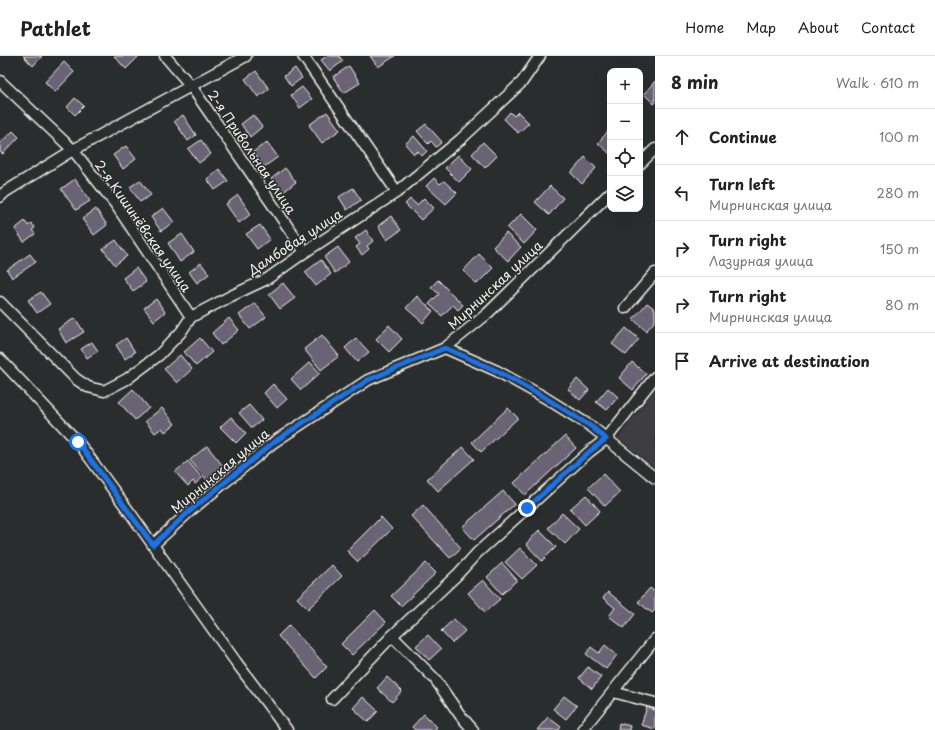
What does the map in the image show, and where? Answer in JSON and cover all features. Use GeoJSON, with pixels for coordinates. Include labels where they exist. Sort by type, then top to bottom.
{"type":"FeatureCollection","features":[{"type":"Feature","properties":{"kind":"street","name":"2-я Привольная улица"},"geometry":{"type":"LineString","coordinates":[[165,56],[191,86],[305,252]]}},
{"type":"Feature","properties":{"kind":"street"},"geometry":{"type":"LineString","coordinates":[[0,197],[5,192],[73,150],[246,56]]}},
{"type":"Feature","properties":{"kind":"street"},"geometry":{"type":"LineString","coordinates":[[303,56],[397,192]]}},
{"type":"Feature","properties":{"kind":"street","name":"Дамбовая улица"},"geometry":{"type":"LineString","coordinates":[[0,302],[76,379],[88,387],[104,391],[127,379],[159,355],[181,332],[191,317],[267,279],[305,252],[397,192],[461,139],[522,82],[540,56]]}},
{"type":"Feature","properties":{"kind":"street","name":"2-я Кишинёвская улица"},"geometry":{"type":"LineString","coordinates":[[0,81],[73,150],[116,205],[191,317]]}},
{"type":"Feature","properties":{"kind":"street"},"geometry":{"type":"LineString","coordinates":[[643,161],[655,149]]}},
{"type":"Feature","properties":{"kind":"street","name":"Мирнинская улица"},"geometry":{"type":"LineString","coordinates":[[153,545],[190,511],[274,442],[368,380],[445,348],[487,314],[607,196]]}},
{"type":"Feature","properties":{"kind":"street"},"geometry":{"type":"LineString","coordinates":[[625,308],[655,273]]}},
{"type":"Feature","properties":{"kind":"street"},"geometry":{"type":"LineString","coordinates":[[445,348],[497,371],[568,412],[592,427],[655,478]]}},
{"type":"Feature","properties":{"kind":"street"},"geometry":{"type":"LineString","coordinates":[[0,359],[78,442],[236,662],[287,730]]}},
{"type":"Feature","properties":{"kind":"street"},"geometry":{"type":"LineString","coordinates":[[332,699],[392,636],[478,553],[589,452],[606,439],[655,377]]}},
{"type":"Feature","properties":{"kind":"street"},"geometry":{"type":"LineString","coordinates":[[392,636],[435,678],[460,715],[473,730]]}},
{"type":"Feature","properties":{"kind":"street"},"geometry":{"type":"LineString","coordinates":[[582,730],[655,639]]}},
{"type":"Feature","properties":{"kind":"street"},"geometry":{"type":"LineString","coordinates":[[613,692],[655,703]]}},
{"type":"Feature","properties":{"kind":"shaded area"},"geometry":{"type":"Polygon","coordinates":[[[655,389],[655,468],[618,438],[655,389]]]}},
{"type":"Feature","properties":{"kind":"building"},"geometry":{"type":"Polygon","coordinates":[[[23,56],[42,56],[33,66],[23,56]]]}},
{"type":"Feature","properties":{"kind":"building"},"geometry":{"type":"Polygon","coordinates":[[[114,56],[139,56],[126,69],[114,56]]]}},
{"type":"Feature","properties":{"kind":"building"},"geometry":{"type":"Polygon","coordinates":[[[327,56],[339,56],[343,61],[330,71],[321,60],[327,56]]]}},
{"type":"Feature","properties":{"kind":"building"},"geometry":{"type":"Polygon","coordinates":[[[370,56],[395,56],[378,67],[370,56]]]}},
{"type":"Feature","properties":{"kind":"building"},"geometry":{"type":"Polygon","coordinates":[[[64,62],[74,72],[55,92],[45,82],[64,62]]]}},
{"type":"Feature","properties":{"kind":"building"},"geometry":{"type":"Polygon","coordinates":[[[349,66],[360,83],[344,93],[333,77],[349,66]]]}},
{"type":"Feature","properties":{"kind":"building"},"geometry":{"type":"Polygon","coordinates":[[[295,68],[302,78],[291,86],[284,76],[295,68]]]}},
{"type":"Feature","properties":{"kind":"building"},"geometry":{"type":"Polygon","coordinates":[[[256,71],[269,89],[258,97],[245,79],[256,71]]]}},
{"type":"Feature","properties":{"kind":"building"},"geometry":{"type":"Polygon","coordinates":[[[655,81],[655,103],[654,104],[644,94],[655,81]]]}},
{"type":"Feature","properties":{"kind":"building"},"geometry":{"type":"Polygon","coordinates":[[[302,87],[312,99],[300,108],[291,95],[302,87]]]}},
{"type":"Feature","properties":{"kind":"building"},"geometry":{"type":"Polygon","coordinates":[[[75,98],[84,106],[75,115],[67,107],[75,98]]]}},
{"type":"Feature","properties":{"kind":"building"},"geometry":{"type":"Polygon","coordinates":[[[327,112],[340,130],[322,143],[309,125],[327,112]]]}},
{"type":"Feature","properties":{"kind":"building"},"geometry":{"type":"Polygon","coordinates":[[[510,112],[514,116],[518,112],[529,123],[518,133],[504,119],[510,112]]]}},
{"type":"Feature","properties":{"kind":"building"},"geometry":{"type":"Polygon","coordinates":[[[183,115],[196,135],[188,141],[174,121],[183,115]]]}},
{"type":"Feature","properties":{"kind":"building"},"geometry":{"type":"Polygon","coordinates":[[[253,115],[262,127],[250,137],[241,124],[253,115]]]}},
{"type":"Feature","properties":{"kind":"building"},"geometry":{"type":"Polygon","coordinates":[[[426,124],[442,142],[436,147],[431,141],[428,144],[417,131],[426,124]]]}},
{"type":"Feature","properties":{"kind":"building"},"geometry":{"type":"Polygon","coordinates":[[[13,131],[19,137],[3,154],[0,152],[0,143],[13,131]]]}},
{"type":"Feature","properties":{"kind":"building"},"geometry":{"type":"Polygon","coordinates":[[[607,132],[607,151],[598,143],[607,132]]]}},
{"type":"Feature","properties":{"kind":"building"},"geometry":{"type":"Polygon","coordinates":[[[414,136],[427,151],[422,156],[418,151],[414,154],[405,144],[414,136]]]}},
{"type":"Feature","properties":{"kind":"building"},"geometry":{"type":"Polygon","coordinates":[[[201,140],[211,154],[199,163],[188,149],[201,140]]]}},
{"type":"Feature","properties":{"kind":"building"},"geometry":{"type":"Polygon","coordinates":[[[267,142],[278,157],[264,167],[253,152],[267,142]]]}},
{"type":"Feature","properties":{"kind":"building"},"geometry":{"type":"Polygon","coordinates":[[[483,142],[497,156],[485,168],[472,154],[483,142]]]}},
{"type":"Feature","properties":{"kind":"building"},"geometry":{"type":"Polygon","coordinates":[[[126,146],[136,159],[123,169],[113,155],[126,146]]]}},
{"type":"Feature","properties":{"kind":"building"},"geometry":{"type":"Polygon","coordinates":[[[458,155],[472,169],[459,182],[445,168],[458,155]]]}},
{"type":"Feature","properties":{"kind":"building"},"geometry":{"type":"Polygon","coordinates":[[[585,157],[596,168],[582,184],[571,173],[585,157]]]}},
{"type":"Feature","properties":{"kind":"building"},"geometry":{"type":"Polygon","coordinates":[[[285,168],[296,182],[282,193],[271,179],[285,168]]]}},
{"type":"Feature","properties":{"kind":"building"},"geometry":{"type":"Polygon","coordinates":[[[219,169],[228,181],[215,190],[207,179],[219,169]]]}},
{"type":"Feature","properties":{"kind":"building"},"geometry":{"type":"Polygon","coordinates":[[[434,178],[440,184],[444,181],[457,193],[446,204],[426,186],[434,178]]]}},
{"type":"Feature","properties":{"kind":"building"},"geometry":{"type":"Polygon","coordinates":[[[75,179],[90,201],[76,210],[61,189],[75,179]]]}},
{"type":"Feature","properties":{"kind":"building"},"geometry":{"type":"Polygon","coordinates":[[[140,180],[151,195],[140,202],[130,187],[140,180]]]}},
{"type":"Feature","properties":{"kind":"building"},"geometry":{"type":"Polygon","coordinates":[[[550,186],[563,198],[549,215],[535,202],[550,186]]]}},
{"type":"Feature","properties":{"kind":"building"},"geometry":{"type":"Polygon","coordinates":[[[353,188],[361,200],[347,210],[339,197],[353,188]]]}},
{"type":"Feature","properties":{"kind":"building"},"geometry":{"type":"Polygon","coordinates":[[[238,195],[251,214],[239,223],[226,204],[238,195]]]}},
{"type":"Feature","properties":{"kind":"building"},"geometry":{"type":"Polygon","coordinates":[[[424,198],[434,208],[421,220],[405,204],[410,199],[417,205],[424,198]]]}},
{"type":"Feature","properties":{"kind":"building"},"geometry":{"type":"Polygon","coordinates":[[[163,208],[174,222],[161,231],[151,217],[163,208]]]}},
{"type":"Feature","properties":{"kind":"building"},"geometry":{"type":"Polygon","coordinates":[[[96,209],[107,225],[94,235],[82,219],[96,209]]]}},
{"type":"Feature","properties":{"kind":"building"},"geometry":{"type":"Polygon","coordinates":[[[521,214],[537,230],[524,244],[507,228],[521,214]]]}},
{"type":"Feature","properties":{"kind":"building"},"geometry":{"type":"Polygon","coordinates":[[[391,216],[401,230],[387,240],[378,226],[391,216]]]}},
{"type":"Feature","properties":{"kind":"building"},"geometry":{"type":"Polygon","coordinates":[[[25,221],[28,226],[31,223],[35,228],[32,230],[35,234],[24,242],[15,229],[25,221]]]}},
{"type":"Feature","properties":{"kind":"building"},"geometry":{"type":"Polygon","coordinates":[[[260,225],[270,239],[257,249],[246,234],[260,225]]]}},
{"type":"Feature","properties":{"kind":"building"},"geometry":{"type":"Polygon","coordinates":[[[366,230],[373,241],[367,246],[369,249],[362,255],[356,247],[360,244],[355,238],[366,230]]]}},
{"type":"Feature","properties":{"kind":"building"},"geometry":{"type":"Polygon","coordinates":[[[506,233],[521,247],[508,261],[493,247],[506,233]]]}},
{"type":"Feature","properties":{"kind":"building"},"geometry":{"type":"Polygon","coordinates":[[[182,234],[194,252],[180,262],[168,243],[182,234]]]}},
{"type":"Feature","properties":{"kind":"building"},"geometry":{"type":"Polygon","coordinates":[[[116,240],[127,256],[115,265],[103,249],[116,240]]]}},
{"type":"Feature","properties":{"kind":"building"},"geometry":{"type":"Polygon","coordinates":[[[338,247],[349,262],[335,273],[324,257],[338,247]]]}},
{"type":"Feature","properties":{"kind":"building"},"geometry":{"type":"Polygon","coordinates":[[[30,254],[36,262],[12,278],[7,270],[30,254]]]}},
{"type":"Feature","properties":{"kind":"building"},"geometry":{"type":"Polygon","coordinates":[[[479,254],[493,268],[477,284],[463,271],[479,254]]]}},
{"type":"Feature","properties":{"kind":"building"},"geometry":{"type":"Polygon","coordinates":[[[321,260],[331,274],[316,286],[305,272],[321,260]]]}},
{"type":"Feature","properties":{"kind":"building"},"geometry":{"type":"Polygon","coordinates":[[[201,263],[209,274],[197,283],[189,272],[201,263]]]}},
{"type":"Feature","properties":{"kind":"building"},"geometry":{"type":"Polygon","coordinates":[[[136,268],[146,282],[133,291],[123,278],[136,268]]]}},
{"type":"Feature","properties":{"kind":"building"},"geometry":{"type":"Polygon","coordinates":[[[438,280],[463,305],[458,310],[453,305],[442,316],[429,304],[439,294],[431,287],[438,280]]]}},
{"type":"Feature","properties":{"kind":"building"},"geometry":{"type":"Polygon","coordinates":[[[283,283],[295,298],[280,309],[269,294],[283,283]]]}},
{"type":"Feature","properties":{"kind":"building"},"geometry":{"type":"Polygon","coordinates":[[[41,292],[50,304],[37,313],[28,300],[41,292]]]}},
{"type":"Feature","properties":{"kind":"building"},"geometry":{"type":"Polygon","coordinates":[[[417,296],[433,311],[423,323],[406,308],[417,296]]]}},
{"type":"Feature","properties":{"kind":"building"},"geometry":{"type":"Polygon","coordinates":[[[156,299],[165,312],[154,321],[144,308],[156,299]]]}},
{"type":"Feature","properties":{"kind":"building"},"geometry":{"type":"Polygon","coordinates":[[[255,303],[266,317],[250,329],[239,315],[255,303]]]}},
{"type":"Feature","properties":{"kind":"building"},"geometry":{"type":"Polygon","coordinates":[[[647,303],[655,309],[655,321],[646,331],[633,319],[647,303]]]}},
{"type":"Feature","properties":{"kind":"building"},"geometry":{"type":"Polygon","coordinates":[[[75,318],[84,332],[66,343],[58,329],[75,318]]]}},
{"type":"Feature","properties":{"kind":"building"},"geometry":{"type":"Polygon","coordinates":[[[229,318],[239,330],[221,345],[212,333],[229,318]]]}},
{"type":"Feature","properties":{"kind":"building"},"geometry":{"type":"Polygon","coordinates":[[[389,325],[402,339],[389,352],[376,339],[389,325]]]}},
{"type":"Feature","properties":{"kind":"building"},"geometry":{"type":"Polygon","coordinates":[[[626,328],[639,339],[626,355],[612,344],[626,328]]]}},
{"type":"Feature","properties":{"kind":"building"},"geometry":{"type":"Polygon","coordinates":[[[322,335],[339,356],[321,370],[304,349],[322,335]]]}},
{"type":"Feature","properties":{"kind":"building"},"geometry":{"type":"Polygon","coordinates":[[[126,338],[135,352],[125,359],[116,345],[126,338]]]}},
{"type":"Feature","properties":{"kind":"building"},"geometry":{"type":"Polygon","coordinates":[[[200,338],[212,352],[196,366],[184,352],[200,338]]]}},
{"type":"Feature","properties":{"kind":"building"},"geometry":{"type":"Polygon","coordinates":[[[356,338],[369,352],[357,362],[345,348],[356,338]]]}},
{"type":"Feature","properties":{"kind":"building"},"geometry":{"type":"Polygon","coordinates":[[[92,342],[98,351],[87,358],[81,349],[92,342]]]}},
{"type":"Feature","properties":{"kind":"building"},"geometry":{"type":"Polygon","coordinates":[[[180,355],[192,369],[177,383],[164,369],[180,355]]]}},
{"type":"Feature","properties":{"kind":"building"},"geometry":{"type":"Polygon","coordinates":[[[310,362],[320,373],[301,390],[291,379],[310,362]]]}},
{"type":"Feature","properties":{"kind":"building"},"geometry":{"type":"Polygon","coordinates":[[[632,362],[646,374],[633,390],[619,378],[632,362]]]}},
{"type":"Feature","properties":{"kind":"building"},"geometry":{"type":"Polygon","coordinates":[[[577,379],[589,390],[580,400],[568,389],[577,379]]]}},
{"type":"Feature","properties":{"kind":"building"},"geometry":{"type":"Polygon","coordinates":[[[273,384],[287,399],[277,408],[264,393],[273,384]]]}},
{"type":"Feature","properties":{"kind":"building"},"geometry":{"type":"Polygon","coordinates":[[[608,388],[618,397],[607,410],[596,402],[608,388]]]}},
{"type":"Feature","properties":{"kind":"building"},"geometry":{"type":"Polygon","coordinates":[[[133,389],[149,408],[135,420],[119,402],[133,389]]]}},
{"type":"Feature","properties":{"kind":"building"},"geometry":{"type":"Polygon","coordinates":[[[249,405],[262,420],[252,428],[239,413],[249,405]]]}},
{"type":"Feature","properties":{"kind":"building"},"geometry":{"type":"Polygon","coordinates":[[[162,408],[175,424],[165,432],[162,428],[155,433],[145,421],[162,408]]]}},
{"type":"Feature","properties":{"kind":"building"},"geometry":{"type":"Polygon","coordinates":[[[508,408],[518,418],[481,452],[472,442],[508,408]]]}},
{"type":"Feature","properties":{"kind":"building"},"geometry":{"type":"Polygon","coordinates":[[[231,417],[246,433],[236,443],[220,427],[231,417]]]}},
{"type":"Feature","properties":{"kind":"building"},"geometry":{"type":"Polygon","coordinates":[[[565,436],[576,448],[525,495],[514,483],[565,436]]]}},
{"type":"Feature","properties":{"kind":"building"},"geometry":{"type":"Polygon","coordinates":[[[207,446],[227,471],[211,485],[190,460],[207,446]]]}},
{"type":"Feature","properties":{"kind":"building"},"geometry":{"type":"Polygon","coordinates":[[[463,447],[474,459],[438,491],[427,479],[463,447]]]}},
{"type":"Feature","properties":{"kind":"building"},"geometry":{"type":"Polygon","coordinates":[[[188,461],[202,478],[195,484],[193,481],[188,486],[175,472],[188,461]]]}},
{"type":"Feature","properties":{"kind":"building"},"geometry":{"type":"Polygon","coordinates":[[[603,474],[620,492],[605,506],[588,488],[603,474]]]}},
{"type":"Feature","properties":{"kind":"building"},"geometry":{"type":"Polygon","coordinates":[[[503,491],[515,504],[474,540],[462,527],[503,491]]]}},
{"type":"Feature","properties":{"kind":"building"},"geometry":{"type":"Polygon","coordinates":[[[586,495],[600,511],[585,525],[570,509],[586,495]]]}},
{"type":"Feature","properties":{"kind":"building"},"geometry":{"type":"Polygon","coordinates":[[[423,505],[461,548],[450,558],[411,516],[423,505]]]}},
{"type":"Feature","properties":{"kind":"building"},"geometry":{"type":"Polygon","coordinates":[[[562,513],[579,529],[565,544],[548,528],[562,513]]]}},
{"type":"Feature","properties":{"kind":"building"},"geometry":{"type":"Polygon","coordinates":[[[381,517],[392,529],[358,562],[347,551],[381,517]]]}},
{"type":"Feature","properties":{"kind":"building"},"geometry":{"type":"Polygon","coordinates":[[[539,530],[556,547],[542,561],[526,544],[539,530]]]}},
{"type":"Feature","properties":{"kind":"building"},"geometry":{"type":"Polygon","coordinates":[[[520,548],[537,565],[522,579],[505,562],[520,548]]]}},
{"type":"Feature","properties":{"kind":"building"},"geometry":{"type":"Polygon","coordinates":[[[426,563],[436,573],[401,606],[391,596],[426,563]]]}},
{"type":"Feature","properties":{"kind":"building"},"geometry":{"type":"Polygon","coordinates":[[[502,563],[517,580],[502,594],[487,577],[502,563]]]}},
{"type":"Feature","properties":{"kind":"building"},"geometry":{"type":"Polygon","coordinates":[[[332,565],[342,576],[308,609],[297,598],[332,565]]]}},
{"type":"Feature","properties":{"kind":"building"},"geometry":{"type":"Polygon","coordinates":[[[483,580],[500,599],[485,612],[468,593],[483,580]]]}},
{"type":"Feature","properties":{"kind":"building"},"geometry":{"type":"Polygon","coordinates":[[[650,588],[655,592],[655,610],[652,613],[638,602],[650,588]]]}},
{"type":"Feature","properties":{"kind":"building"},"geometry":{"type":"Polygon","coordinates":[[[608,592],[635,614],[624,628],[609,616],[615,608],[603,598],[608,592]]]}},
{"type":"Feature","properties":{"kind":"building"},"geometry":{"type":"Polygon","coordinates":[[[375,610],[386,622],[352,655],[341,644],[375,610]]]}},
{"type":"Feature","properties":{"kind":"building"},"geometry":{"type":"Polygon","coordinates":[[[454,619],[465,631],[452,643],[441,631],[454,619]]]}},
{"type":"Feature","properties":{"kind":"building"},"geometry":{"type":"Polygon","coordinates":[[[289,625],[327,667],[316,678],[278,636],[289,625]]]}},
{"type":"Feature","properties":{"kind":"building"},"geometry":{"type":"Polygon","coordinates":[[[428,635],[441,649],[429,660],[416,646],[428,635]]]}},
{"type":"Feature","properties":{"kind":"building"},"geometry":{"type":"Polygon","coordinates":[[[605,645],[617,655],[606,669],[586,654],[591,647],[599,653],[605,645]]]}},
{"type":"Feature","properties":{"kind":"building"},"geometry":{"type":"Polygon","coordinates":[[[588,667],[601,677],[592,689],[579,678],[588,667]]]}},
{"type":"Feature","properties":{"kind":"building"},"geometry":{"type":"Polygon","coordinates":[[[387,677],[402,691],[392,702],[377,688],[387,677]]]}},
{"type":"Feature","properties":{"kind":"building"},"geometry":{"type":"Polygon","coordinates":[[[564,696],[577,706],[566,719],[553,709],[564,696]]]}},
{"type":"Feature","properties":{"kind":"building"},"geometry":{"type":"Polygon","coordinates":[[[363,697],[378,711],[368,722],[353,708],[363,697]]]}},
{"type":"Feature","properties":{"kind":"building"},"geometry":{"type":"Polygon","coordinates":[[[647,707],[655,710],[655,729],[641,725],[647,707]]]}},
{"type":"Feature","properties":{"kind":"building"},"geometry":{"type":"Polygon","coordinates":[[[424,714],[437,727],[434,730],[415,730],[412,727],[424,714]]]}},
{"type":"Feature","properties":{"kind":"building"},"geometry":{"type":"Polygon","coordinates":[[[548,717],[561,727],[559,730],[537,730],[548,717]]]}},
{"type":"Feature","properties":{"kind":"building"},"geometry":{"type":"Polygon","coordinates":[[[619,723],[630,726],[629,730],[618,730],[619,723]]]}},
{"type":"Feature","properties":{"kind":"route"},"geometry":{"type":"LineString","coordinates":[[78,442],[153,545],[190,511],[274,442],[368,380],[445,348],[497,371],[544,397],[592,427],[606,439],[589,452],[527,508]]}}]}
